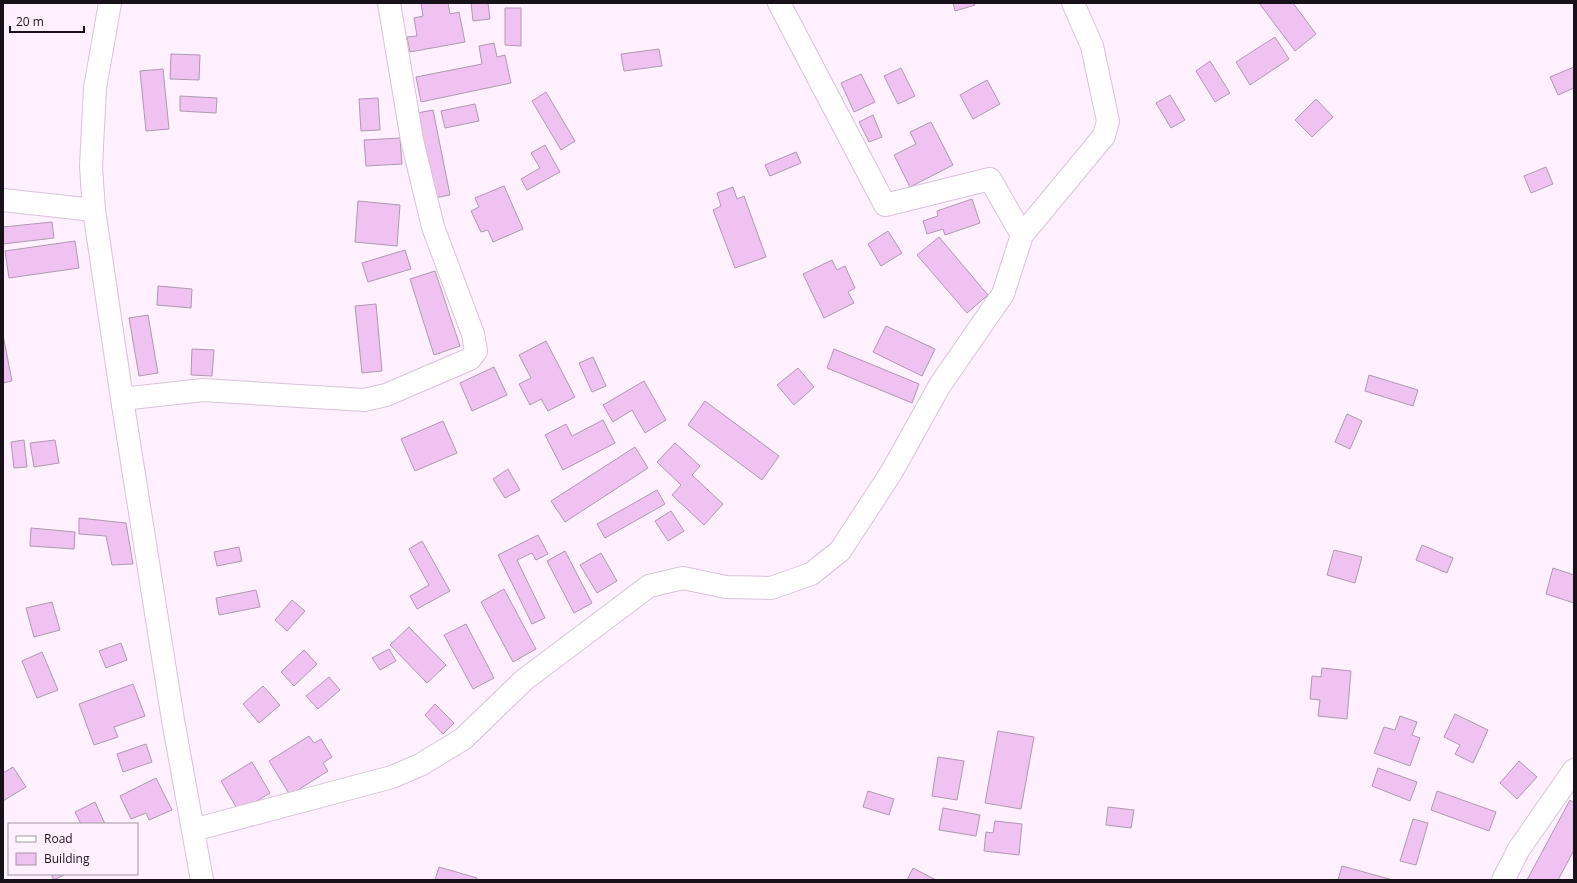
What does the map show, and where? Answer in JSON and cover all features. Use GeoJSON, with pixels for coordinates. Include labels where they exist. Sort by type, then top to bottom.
{"type":"FeatureCollection","features":[{"type":"Feature","properties":{"kind":"street"},"geometry":{"type":"LineString","coordinates":[[110,3],[96,88],[91,166],[94,210],[122,399],[173,720],[202,880]]}},
{"type":"Feature","properties":{"kind":"street"},"geometry":{"type":"LineString","coordinates":[[122,399],[203,390],[364,400],[386,394],[470,359],[476,351],[473,334],[433,227],[412,140],[389,3]]}},
{"type":"Feature","properties":{"kind":"street"},"geometry":{"type":"LineString","coordinates":[[779,3],[886,205],[990,179],[1022,235]]}},
{"type":"Feature","properties":{"kind":"street"},"geometry":{"type":"LineString","coordinates":[[193,830],[384,779],[420,765],[463,739],[524,680],[649,586],[683,578],[726,587],[771,588],[811,574],[840,550],[891,473],[940,386],[1003,294],[1022,235],[1104,136],[1108,121],[1092,46],[1073,3]]}},
{"type":"Feature","properties":{"kind":"street"},"geometry":{"type":"LineString","coordinates":[[3,200],[94,210]]}},
{"type":"Feature","properties":{"kind":"street"},"geometry":{"type":"LineString","coordinates":[[1503,880],[1520,849],[1574,770]]}},
{"type":"Feature","properties":{"kind":"building"},"geometry":{"type":"Polygon","coordinates":[[[421,3],[448,3],[450,14],[459,12],[465,42],[410,52],[407,37],[417,36],[414,18],[423,16],[421,3]]]}},
{"type":"Feature","properties":{"kind":"building"},"geometry":{"type":"Polygon","coordinates":[[[471,3],[488,3],[490,19],[473,21],[471,3]]]}},
{"type":"Feature","properties":{"kind":"building"},"geometry":{"type":"Polygon","coordinates":[[[953,3],[974,3],[975,5],[955,11],[953,3]]]}},
{"type":"Feature","properties":{"kind":"building"},"geometry":{"type":"Polygon","coordinates":[[[1259,3],[1293,3],[1316,34],[1295,51],[1259,3]]]}},
{"type":"Feature","properties":{"kind":"building"},"geometry":{"type":"Polygon","coordinates":[[[505,8],[521,8],[521,46],[505,45],[505,8]]]}},
{"type":"Feature","properties":{"kind":"building"},"geometry":{"type":"Polygon","coordinates":[[[1275,37],[1289,59],[1250,85],[1236,62],[1275,37]]]}},
{"type":"Feature","properties":{"kind":"building"},"geometry":{"type":"Polygon","coordinates":[[[494,43],[497,57],[505,55],[511,83],[421,102],[416,77],[482,64],[479,46],[494,43]]]}},
{"type":"Feature","properties":{"kind":"building"},"geometry":{"type":"Polygon","coordinates":[[[659,49],[662,66],[624,71],[621,54],[659,49]]]}},
{"type":"Feature","properties":{"kind":"building"},"geometry":{"type":"Polygon","coordinates":[[[171,54],[200,55],[199,80],[170,79],[171,54]]]}},
{"type":"Feature","properties":{"kind":"building"},"geometry":{"type":"Polygon","coordinates":[[[1210,61],[1230,93],[1215,102],[1196,71],[1210,61]]]}},
{"type":"Feature","properties":{"kind":"building"},"geometry":{"type":"Polygon","coordinates":[[[1574,67],[1574,88],[1558,95],[1550,77],[1574,67]]]}},
{"type":"Feature","properties":{"kind":"building"},"geometry":{"type":"Polygon","coordinates":[[[901,68],[915,96],[898,104],[884,76],[901,68]]]}},
{"type":"Feature","properties":{"kind":"building"},"geometry":{"type":"Polygon","coordinates":[[[163,69],[169,129],[146,131],[140,71],[163,69]]]}},
{"type":"Feature","properties":{"kind":"building"},"geometry":{"type":"Polygon","coordinates":[[[861,74],[875,102],[854,112],[841,83],[861,74]]]}},
{"type":"Feature","properties":{"kind":"building"},"geometry":{"type":"Polygon","coordinates":[[[987,80],[1000,104],[973,119],[960,95],[987,80]]]}},
{"type":"Feature","properties":{"kind":"building"},"geometry":{"type":"Polygon","coordinates":[[[546,92],[575,141],[561,150],[532,101],[546,92]]]}},
{"type":"Feature","properties":{"kind":"building"},"geometry":{"type":"Polygon","coordinates":[[[1170,95],[1185,120],[1171,128],[1156,103],[1170,95]]]}},
{"type":"Feature","properties":{"kind":"building"},"geometry":{"type":"Polygon","coordinates":[[[180,96],[217,98],[216,113],[180,111],[180,96]]]}},
{"type":"Feature","properties":{"kind":"building"},"geometry":{"type":"Polygon","coordinates":[[[378,98],[380,130],[361,131],[359,99],[378,98]]]}},
{"type":"Feature","properties":{"kind":"building"},"geometry":{"type":"Polygon","coordinates":[[[1316,99],[1333,117],[1312,137],[1295,120],[1316,99]]]}},
{"type":"Feature","properties":{"kind":"building"},"geometry":{"type":"Polygon","coordinates":[[[475,104],[479,121],[445,128],[441,111],[475,104]]]}},
{"type":"Feature","properties":{"kind":"building"},"geometry":{"type":"Polygon","coordinates":[[[433,110],[450,195],[434,198],[417,113],[433,110]]]}},
{"type":"Feature","properties":{"kind":"building"},"geometry":{"type":"Polygon","coordinates":[[[873,115],[882,137],[869,142],[859,122],[873,115]]]}},
{"type":"Feature","properties":{"kind":"building"},"geometry":{"type":"Polygon","coordinates":[[[931,122],[953,165],[910,187],[894,155],[916,144],[910,132],[931,122]]]}},
{"type":"Feature","properties":{"kind":"building"},"geometry":{"type":"Polygon","coordinates":[[[400,138],[402,164],[366,166],[364,140],[400,138]]]}},
{"type":"Feature","properties":{"kind":"building"},"geometry":{"type":"Polygon","coordinates":[[[545,145],[560,172],[527,190],[521,179],[540,168],[531,153],[545,145]]]}},
{"type":"Feature","properties":{"kind":"building"},"geometry":{"type":"Polygon","coordinates":[[[796,152],[801,163],[770,176],[765,165],[796,152]]]}},
{"type":"Feature","properties":{"kind":"building"},"geometry":{"type":"Polygon","coordinates":[[[1546,167],[1553,184],[1531,193],[1524,176],[1546,167]]]}},
{"type":"Feature","properties":{"kind":"building"},"geometry":{"type":"Polygon","coordinates":[[[504,186],[523,229],[493,242],[488,230],[481,232],[471,211],[479,207],[475,198],[504,186]]]}},
{"type":"Feature","properties":{"kind":"building"},"geometry":{"type":"Polygon","coordinates":[[[733,187],[737,199],[744,196],[766,257],[735,268],[713,210],[721,206],[717,193],[733,187]]]}},
{"type":"Feature","properties":{"kind":"building"},"geometry":{"type":"Polygon","coordinates":[[[972,199],[980,223],[945,235],[943,229],[927,234],[923,221],[938,216],[937,211],[972,199]]]}},
{"type":"Feature","properties":{"kind":"building"},"geometry":{"type":"Polygon","coordinates":[[[358,201],[400,205],[397,246],[355,242],[358,201]]]}},
{"type":"Feature","properties":{"kind":"building"},"geometry":{"type":"Polygon","coordinates":[[[52,222],[54,238],[3,244],[3,227],[52,222]]]}},
{"type":"Feature","properties":{"kind":"building"},"geometry":{"type":"Polygon","coordinates":[[[888,231],[902,253],[881,266],[868,244],[888,231]]]}},
{"type":"Feature","properties":{"kind":"building"},"geometry":{"type":"Polygon","coordinates":[[[939,237],[988,295],[967,313],[917,255],[939,237]]]}},
{"type":"Feature","properties":{"kind":"building"},"geometry":{"type":"Polygon","coordinates":[[[75,241],[79,268],[9,278],[5,251],[75,241]]]}},
{"type":"Feature","properties":{"kind":"building"},"geometry":{"type":"Polygon","coordinates":[[[405,250],[411,269],[368,282],[362,263],[405,250]]]}},
{"type":"Feature","properties":{"kind":"building"},"geometry":{"type":"Polygon","coordinates":[[[832,260],[837,270],[845,266],[855,288],[848,292],[854,303],[824,318],[803,274],[832,260]]]}},
{"type":"Feature","properties":{"kind":"building"},"geometry":{"type":"Polygon","coordinates":[[[435,271],[460,346],[434,355],[410,279],[435,271]]]}},
{"type":"Feature","properties":{"kind":"building"},"geometry":{"type":"Polygon","coordinates":[[[158,286],[192,289],[191,308],[157,305],[158,286]]]}},
{"type":"Feature","properties":{"kind":"building"},"geometry":{"type":"Polygon","coordinates":[[[376,304],[382,371],[362,373],[355,306],[376,304]]]}},
{"type":"Feature","properties":{"kind":"building"},"geometry":{"type":"Polygon","coordinates":[[[148,315],[158,373],[139,376],[129,318],[148,315]]]}},
{"type":"Feature","properties":{"kind":"building"},"geometry":{"type":"Polygon","coordinates":[[[886,326],[935,349],[922,376],[873,352],[886,326]]]}},
{"type":"Feature","properties":{"kind":"building"},"geometry":{"type":"Polygon","coordinates":[[[3,335],[12,381],[3,383],[3,335]]]}},
{"type":"Feature","properties":{"kind":"building"},"geometry":{"type":"Polygon","coordinates":[[[546,341],[575,397],[548,411],[541,399],[530,405],[519,384],[531,378],[519,355],[546,341]]]}},
{"type":"Feature","properties":{"kind":"building"},"geometry":{"type":"Polygon","coordinates":[[[192,349],[214,350],[212,376],[191,375],[192,349]]]}},
{"type":"Feature","properties":{"kind":"building"},"geometry":{"type":"Polygon","coordinates":[[[834,349],[919,384],[912,403],[827,368],[834,349]]]}},
{"type":"Feature","properties":{"kind":"building"},"geometry":{"type":"Polygon","coordinates":[[[593,357],[606,386],[592,392],[579,363],[593,357]]]}},
{"type":"Feature","properties":{"kind":"building"},"geometry":{"type":"Polygon","coordinates":[[[494,367],[507,395],[472,411],[460,383],[494,367]]]}},
{"type":"Feature","properties":{"kind":"building"},"geometry":{"type":"Polygon","coordinates":[[[798,368],[814,387],[794,405],[777,385],[798,368]]]}},
{"type":"Feature","properties":{"kind":"building"},"geometry":{"type":"Polygon","coordinates":[[[1369,375],[1418,390],[1413,406],[1365,391],[1369,375]]]}},
{"type":"Feature","properties":{"kind":"building"},"geometry":{"type":"Polygon","coordinates":[[[644,381],[666,420],[645,433],[632,410],[613,422],[603,405],[644,381]]]}},
{"type":"Feature","properties":{"kind":"building"},"geometry":{"type":"Polygon","coordinates":[[[705,401],[779,456],[762,480],[688,425],[705,401]]]}},
{"type":"Feature","properties":{"kind":"building"},"geometry":{"type":"Polygon","coordinates":[[[1347,414],[1362,421],[1350,449],[1335,442],[1347,414]]]}},
{"type":"Feature","properties":{"kind":"building"},"geometry":{"type":"Polygon","coordinates":[[[603,420],[615,443],[563,470],[545,435],[566,424],[572,436],[603,420]]]}},
{"type":"Feature","properties":{"kind":"building"},"geometry":{"type":"Polygon","coordinates":[[[443,421],[457,453],[415,471],[401,439],[443,421]]]}},
{"type":"Feature","properties":{"kind":"building"},"geometry":{"type":"Polygon","coordinates":[[[24,440],[27,467],[14,468],[11,442],[24,440]]]}},
{"type":"Feature","properties":{"kind":"building"},"geometry":{"type":"Polygon","coordinates":[[[55,440],[59,463],[34,467],[30,443],[55,440]]]}},
{"type":"Feature","properties":{"kind":"building"},"geometry":{"type":"Polygon","coordinates":[[[675,443],[700,466],[692,475],[723,504],[704,525],[672,495],[681,485],[657,462],[675,443]]]}},
{"type":"Feature","properties":{"kind":"building"},"geometry":{"type":"Polygon","coordinates":[[[635,447],[648,468],[565,522],[551,501],[635,447]]]}},
{"type":"Feature","properties":{"kind":"building"},"geometry":{"type":"Polygon","coordinates":[[[508,469],[520,490],[505,498],[493,479],[508,469]]]}},
{"type":"Feature","properties":{"kind":"building"},"geometry":{"type":"Polygon","coordinates":[[[657,490],[665,504],[605,538],[597,524],[657,490]]]}},
{"type":"Feature","properties":{"kind":"building"},"geometry":{"type":"Polygon","coordinates":[[[671,511],[684,531],[668,541],[655,521],[671,511]]]}},
{"type":"Feature","properties":{"kind":"building"},"geometry":{"type":"Polygon","coordinates":[[[79,518],[126,523],[133,564],[112,565],[106,536],[79,534],[79,518]]]}},
{"type":"Feature","properties":{"kind":"building"},"geometry":{"type":"Polygon","coordinates":[[[31,528],[75,532],[74,549],[30,546],[31,528]]]}},
{"type":"Feature","properties":{"kind":"building"},"geometry":{"type":"Polygon","coordinates":[[[538,535],[548,554],[536,560],[532,553],[517,560],[545,618],[532,624],[498,555],[538,535]]]}},
{"type":"Feature","properties":{"kind":"building"},"geometry":{"type":"Polygon","coordinates":[[[422,541],[450,591],[417,609],[410,596],[429,585],[409,549],[422,541]]]}},
{"type":"Feature","properties":{"kind":"building"},"geometry":{"type":"Polygon","coordinates":[[[1422,545],[1453,558],[1447,573],[1416,560],[1422,545]]]}},
{"type":"Feature","properties":{"kind":"building"},"geometry":{"type":"Polygon","coordinates":[[[239,547],[242,561],[217,566],[214,552],[239,547]]]}},
{"type":"Feature","properties":{"kind":"building"},"geometry":{"type":"Polygon","coordinates":[[[1334,550],[1362,557],[1355,583],[1327,575],[1334,550]]]}},
{"type":"Feature","properties":{"kind":"building"},"geometry":{"type":"Polygon","coordinates":[[[565,551],[592,603],[574,613],[547,561],[565,551]]]}},
{"type":"Feature","properties":{"kind":"building"},"geometry":{"type":"Polygon","coordinates":[[[601,553],[617,581],[597,593],[580,565],[601,553]]]}},
{"type":"Feature","properties":{"kind":"building"},"geometry":{"type":"Polygon","coordinates":[[[1553,568],[1574,575],[1574,603],[1546,594],[1553,568]]]}},
{"type":"Feature","properties":{"kind":"building"},"geometry":{"type":"Polygon","coordinates":[[[504,589],[536,649],[513,662],[481,602],[504,589]]]}},
{"type":"Feature","properties":{"kind":"building"},"geometry":{"type":"Polygon","coordinates":[[[256,590],[260,607],[219,615],[216,598],[256,590]]]}},
{"type":"Feature","properties":{"kind":"building"},"geometry":{"type":"Polygon","coordinates":[[[292,600],[305,611],[287,631],[275,620],[292,600]]]}},
{"type":"Feature","properties":{"kind":"building"},"geometry":{"type":"Polygon","coordinates":[[[52,602],[60,630],[34,637],[26,608],[52,602]]]}},
{"type":"Feature","properties":{"kind":"building"},"geometry":{"type":"Polygon","coordinates":[[[466,624],[494,678],[473,689],[444,635],[466,624]]]}},
{"type":"Feature","properties":{"kind":"building"},"geometry":{"type":"Polygon","coordinates":[[[409,627],[446,665],[427,683],[390,645],[409,627]]]}},
{"type":"Feature","properties":{"kind":"building"},"geometry":{"type":"Polygon","coordinates":[[[121,643],[127,660],[106,668],[99,651],[121,643]]]}},
{"type":"Feature","properties":{"kind":"building"},"geometry":{"type":"Polygon","coordinates":[[[389,649],[396,661],[380,670],[372,658],[389,649]]]}},
{"type":"Feature","properties":{"kind":"building"},"geometry":{"type":"Polygon","coordinates":[[[304,650],[317,664],[294,686],[281,672],[304,650]]]}},
{"type":"Feature","properties":{"kind":"building"},"geometry":{"type":"Polygon","coordinates":[[[42,652],[58,690],[37,698],[22,661],[42,652]]]}},
{"type":"Feature","properties":{"kind":"building"},"geometry":{"type":"Polygon","coordinates":[[[1322,668],[1351,671],[1347,719],[1318,716],[1320,700],[1310,699],[1312,676],[1321,677],[1322,668]]]}},
{"type":"Feature","properties":{"kind":"building"},"geometry":{"type":"Polygon","coordinates":[[[329,677],[340,690],[318,709],[306,696],[329,677]]]}},
{"type":"Feature","properties":{"kind":"building"},"geometry":{"type":"Polygon","coordinates":[[[133,684],[145,716],[114,727],[118,737],[94,745],[79,704],[133,684]]]}},
{"type":"Feature","properties":{"kind":"building"},"geometry":{"type":"Polygon","coordinates":[[[263,686],[280,705],[259,723],[243,704],[263,686]]]}},
{"type":"Feature","properties":{"kind":"building"},"geometry":{"type":"Polygon","coordinates":[[[435,704],[454,723],[443,734],[425,715],[435,704]]]}},
{"type":"Feature","properties":{"kind":"building"},"geometry":{"type":"Polygon","coordinates":[[[1455,714],[1488,730],[1473,763],[1455,754],[1460,745],[1444,737],[1455,714]]]}},
{"type":"Feature","properties":{"kind":"building"},"geometry":{"type":"Polygon","coordinates":[[[1400,716],[1417,722],[1412,735],[1420,738],[1410,766],[1374,753],[1384,727],[1395,730],[1400,716]]]}},
{"type":"Feature","properties":{"kind":"building"},"geometry":{"type":"Polygon","coordinates":[[[998,731],[1034,737],[1021,809],[985,803],[998,731]]]}},
{"type":"Feature","properties":{"kind":"building"},"geometry":{"type":"Polygon","coordinates":[[[309,736],[314,743],[321,739],[332,757],[323,763],[328,771],[290,795],[269,761],[309,736]]]}},
{"type":"Feature","properties":{"kind":"building"},"geometry":{"type":"Polygon","coordinates":[[[146,744],[152,762],[123,772],[117,754],[146,744]]]}},
{"type":"Feature","properties":{"kind":"building"},"geometry":{"type":"Polygon","coordinates":[[[938,757],[964,761],[957,800],[932,796],[938,757]]]}},
{"type":"Feature","properties":{"kind":"building"},"geometry":{"type":"Polygon","coordinates":[[[1519,761],[1537,777],[1517,799],[1500,783],[1519,761]]]}},
{"type":"Feature","properties":{"kind":"building"},"geometry":{"type":"Polygon","coordinates":[[[252,762],[270,793],[239,812],[221,781],[252,762]]]}},
{"type":"Feature","properties":{"kind":"building"},"geometry":{"type":"Polygon","coordinates":[[[13,767],[26,787],[3,801],[3,773],[13,767]]]}},
{"type":"Feature","properties":{"kind":"building"},"geometry":{"type":"Polygon","coordinates":[[[1378,768],[1417,782],[1410,801],[1372,786],[1378,768]]]}},
{"type":"Feature","properties":{"kind":"building"},"geometry":{"type":"Polygon","coordinates":[[[156,778],[172,810],[149,820],[146,813],[131,819],[120,796],[156,778]]]}},
{"type":"Feature","properties":{"kind":"building"},"geometry":{"type":"Polygon","coordinates":[[[868,791],[894,799],[889,815],[863,807],[868,791]]]}},
{"type":"Feature","properties":{"kind":"building"},"geometry":{"type":"Polygon","coordinates":[[[1437,791],[1496,812],[1489,831],[1431,810],[1437,791]]]}},
{"type":"Feature","properties":{"kind":"building"},"geometry":{"type":"Polygon","coordinates":[[[1570,800],[1574,803],[1574,850],[1558,880],[1527,880],[1570,800]]]}},
{"type":"Feature","properties":{"kind":"building"},"geometry":{"type":"Polygon","coordinates":[[[95,802],[105,823],[80,823],[75,812],[95,802]]]}},
{"type":"Feature","properties":{"kind":"building"},"geometry":{"type":"Polygon","coordinates":[[[1108,807],[1134,810],[1131,828],[1106,825],[1108,807]]]}},
{"type":"Feature","properties":{"kind":"building"},"geometry":{"type":"Polygon","coordinates":[[[943,808],[980,815],[976,836],[939,830],[943,808]]]}},
{"type":"Feature","properties":{"kind":"building"},"geometry":{"type":"Polygon","coordinates":[[[1413,819],[1428,823],[1416,865],[1400,861],[1413,819]]]}},
{"type":"Feature","properties":{"kind":"building"},"geometry":{"type":"Polygon","coordinates":[[[995,821],[1022,824],[1019,855],[984,851],[986,832],[993,833],[995,821]]]}},
{"type":"Feature","properties":{"kind":"building"},"geometry":{"type":"Polygon","coordinates":[[[1342,866],[1393,880],[1338,880],[1342,866]]]}},
{"type":"Feature","properties":{"kind":"building"},"geometry":{"type":"Polygon","coordinates":[[[439,867],[477,878],[476,880],[435,880],[439,867]]]}},
{"type":"Feature","properties":{"kind":"building"},"geometry":{"type":"Polygon","coordinates":[[[913,868],[936,880],[907,880],[913,868]]]}},
{"type":"Feature","properties":{"kind":"building"},"geometry":{"type":"Polygon","coordinates":[[[52,875],[64,875],[54,880],[52,875]]]}}]}
